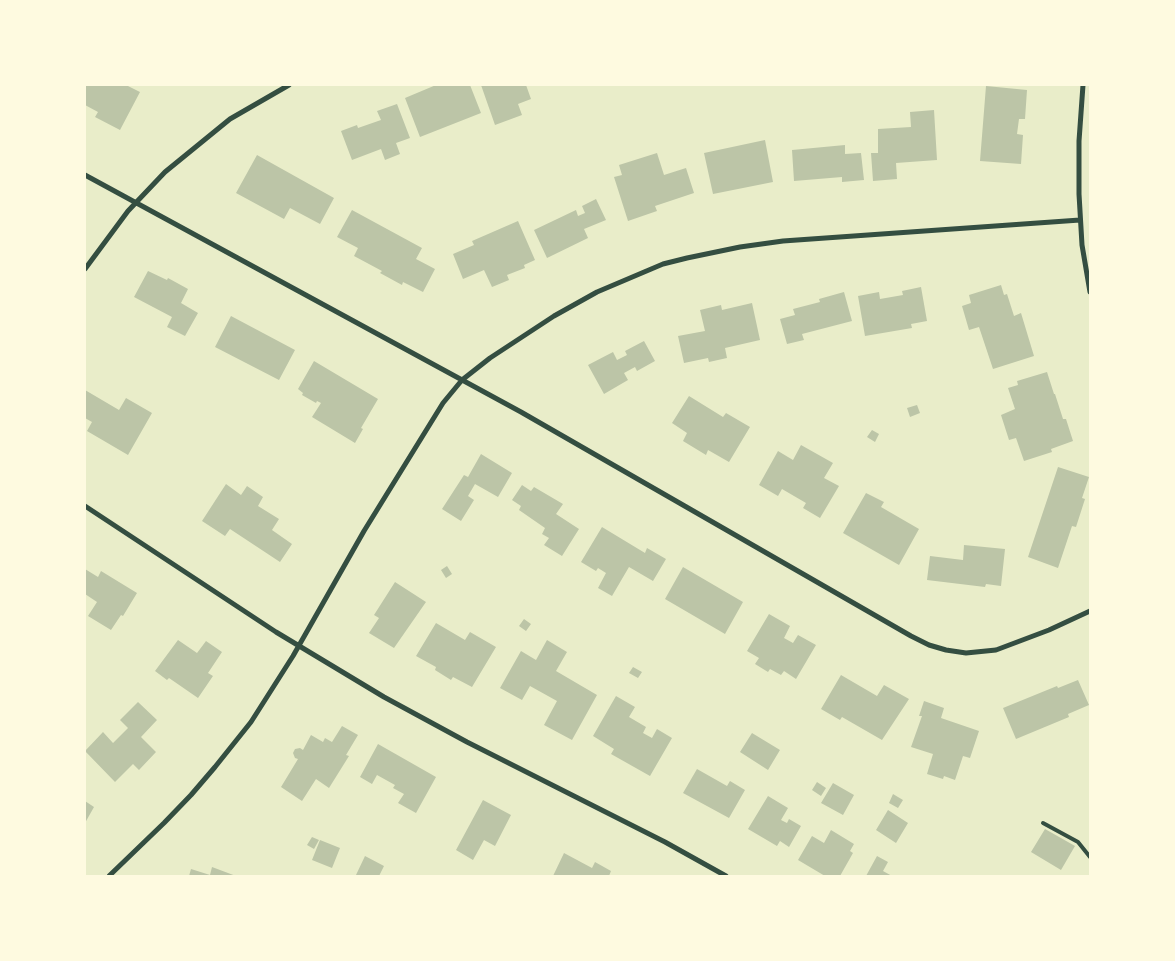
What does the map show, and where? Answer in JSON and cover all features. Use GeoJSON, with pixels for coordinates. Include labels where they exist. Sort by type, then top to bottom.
{"type":"FeatureCollection","features":[{"type":"Feature","properties":{"kind":"street"},"geometry":{"type":"LineString","coordinates":[[85,269],[135,202],[174,163],[250,106],[289,85]]}},
{"type":"Feature","properties":{"kind":"street"},"geometry":{"type":"LineString","coordinates":[[1083,85],[1079,141],[1080,220],[1090,292]]}},
{"type":"Feature","properties":{"kind":"street"},"geometry":{"type":"LineString","coordinates":[[85,176],[556,432],[929,645],[966,653],[996,650],[1049,630],[1090,611]]}},
{"type":"Feature","properties":{"kind":"street"},"geometry":{"type":"LineString","coordinates":[[109,876],[164,823],[215,767],[251,722],[299,647],[376,511],[443,403],[462,380],[496,353],[586,297],[674,261],[740,247],[783,242],[1080,220]]}},
{"type":"Feature","properties":{"kind":"street"},"geometry":{"type":"LineString","coordinates":[[85,506],[299,647],[418,716],[634,826],[726,876]]}},
{"type":"Feature","properties":{"kind":"lane"},"geometry":{"type":"LineString","coordinates":[[1044,822],[1078,842],[1090,857]]}},
{"type":"Feature","properties":{"kind":"building"},"geometry":{"type":"Polygon","coordinates":[[[85,85],[126,85],[140,92],[120,130],[95,117],[98,112],[85,105],[85,85]]]}},
{"type":"Feature","properties":{"kind":"building"},"geometry":{"type":"Polygon","coordinates":[[[436,85],[470,85],[481,113],[420,137],[405,98],[436,85]]]}},
{"type":"Feature","properties":{"kind":"building"},"geometry":{"type":"Polygon","coordinates":[[[481,85],[526,85],[531,99],[518,104],[522,115],[495,125],[481,85]]]}},
{"type":"Feature","properties":{"kind":"building"},"geometry":{"type":"Polygon","coordinates":[[[986,86],[1027,90],[1025,119],[1019,119],[1017,134],[1023,135],[1021,164],[980,161],[986,86]]]}},
{"type":"Feature","properties":{"kind":"building"},"geometry":{"type":"Polygon","coordinates":[[[397,104],[410,138],[396,143],[400,154],[385,160],[381,149],[352,160],[341,131],[357,125],[358,128],[381,120],[377,111],[397,104]]]}},
{"type":"Feature","properties":{"kind":"building"},"geometry":{"type":"Polygon","coordinates":[[[934,110],[937,160],[896,163],[897,179],[873,181],[871,153],[878,153],[878,129],[911,127],[910,112],[934,110]]]}},
{"type":"Feature","properties":{"kind":"building"},"geometry":{"type":"Polygon","coordinates":[[[765,140],[773,182],[713,194],[704,153],[765,140]]]}},
{"type":"Feature","properties":{"kind":"building"},"geometry":{"type":"Polygon","coordinates":[[[845,145],[845,154],[861,153],[864,180],[842,182],[842,177],[794,181],[792,150],[845,145]]]}},
{"type":"Feature","properties":{"kind":"building"},"geometry":{"type":"Polygon","coordinates":[[[657,153],[664,175],[686,168],[694,193],[655,206],[657,211],[628,221],[614,177],[622,175],[619,165],[657,153]]]}},
{"type":"Feature","properties":{"kind":"building"},"geometry":{"type":"Polygon","coordinates":[[[257,155],[334,198],[320,224],[290,208],[284,219],[236,193],[257,155]]]}},
{"type":"Feature","properties":{"kind":"building"},"geometry":{"type":"Polygon","coordinates":[[[596,199],[606,220],[584,229],[588,238],[547,258],[534,230],[576,210],[578,216],[585,213],[582,206],[596,199]]]}},
{"type":"Feature","properties":{"kind":"building"},"geometry":{"type":"Polygon","coordinates":[[[352,210],[422,248],[416,259],[435,269],[423,292],[403,282],[402,285],[380,273],[382,271],[354,256],[358,248],[337,237],[352,210]]]}},
{"type":"Feature","properties":{"kind":"building"},"geometry":{"type":"Polygon","coordinates":[[[518,221],[535,260],[524,265],[525,268],[507,275],[509,280],[492,287],[484,270],[463,279],[453,254],[474,245],[472,241],[518,221]]]}},
{"type":"Feature","properties":{"kind":"building"},"geometry":{"type":"Polygon","coordinates":[[[148,271],[167,280],[168,278],[188,289],[181,303],[198,313],[185,336],[167,327],[172,317],[134,297],[148,271]]]}},
{"type":"Feature","properties":{"kind":"building"},"geometry":{"type":"Polygon","coordinates":[[[1001,285],[1004,295],[1007,294],[1014,316],[1021,313],[1034,356],[993,369],[979,327],[969,330],[962,306],[971,303],[969,295],[1001,285]]]}},
{"type":"Feature","properties":{"kind":"building"},"geometry":{"type":"Polygon","coordinates":[[[921,287],[927,321],[911,324],[912,328],[865,336],[858,296],[879,292],[880,299],[903,295],[902,291],[921,287]]]}},
{"type":"Feature","properties":{"kind":"building"},"geometry":{"type":"Polygon","coordinates":[[[844,292],[852,321],[802,334],[804,340],[787,344],[780,319],[795,315],[793,309],[820,302],[819,299],[844,292]]]}},
{"type":"Feature","properties":{"kind":"building"},"geometry":{"type":"Polygon","coordinates":[[[752,303],[760,340],[725,348],[727,358],[709,362],[708,358],[684,363],[678,336],[705,331],[700,310],[721,305],[722,310],[752,303]]]}},
{"type":"Feature","properties":{"kind":"building"},"geometry":{"type":"Polygon","coordinates":[[[231,316],[295,350],[279,380],[215,347],[231,316]]]}},
{"type":"Feature","properties":{"kind":"building"},"geometry":{"type":"Polygon","coordinates":[[[644,341],[655,361],[637,371],[635,367],[624,373],[628,380],[604,394],[588,365],[613,352],[617,360],[627,355],[625,351],[644,341]]]}},
{"type":"Feature","properties":{"kind":"building"},"geometry":{"type":"Polygon","coordinates":[[[314,361],[378,399],[361,428],[363,429],[355,443],[312,417],[321,403],[317,401],[316,403],[302,395],[303,393],[298,389],[314,361]]]}},
{"type":"Feature","properties":{"kind":"building"},"geometry":{"type":"Polygon","coordinates":[[[1047,372],[1063,419],[1066,419],[1073,441],[1051,449],[1052,452],[1024,461],[1016,438],[1009,440],[1001,415],[1015,409],[1008,388],[1018,385],[1017,381],[1047,372]]]}},
{"type":"Feature","properties":{"kind":"building"},"geometry":{"type":"Polygon","coordinates":[[[85,390],[119,410],[126,398],[152,413],[128,455],[87,431],[92,422],[85,418],[85,390]]]}},
{"type":"Feature","properties":{"kind":"building"},"geometry":{"type":"Polygon","coordinates":[[[689,396],[723,417],[726,413],[750,427],[729,462],[708,450],[706,455],[683,441],[687,433],[672,423],[689,396]]]}},
{"type":"Feature","properties":{"kind":"building"},"geometry":{"type":"Polygon","coordinates":[[[917,405],[920,413],[910,417],[907,408],[917,405]]]}},
{"type":"Feature","properties":{"kind":"building"},"geometry":{"type":"Polygon","coordinates":[[[872,430],[879,434],[875,442],[867,437],[872,430]]]}},
{"type":"Feature","properties":{"kind":"building"},"geometry":{"type":"Polygon","coordinates":[[[801,445],[833,463],[824,478],[839,486],[820,518],[803,508],[806,503],[782,489],[778,496],[759,485],[778,451],[793,460],[801,445]]]}},
{"type":"Feature","properties":{"kind":"building"},"geometry":{"type":"Polygon","coordinates":[[[481,454],[512,473],[498,497],[475,484],[468,496],[474,500],[461,521],[442,509],[464,475],[468,477],[481,454]]]}},
{"type":"Feature","properties":{"kind":"building"},"geometry":{"type":"Polygon","coordinates":[[[1058,467],[1089,477],[1082,498],[1085,499],[1076,527],[1072,526],[1058,568],[1028,557],[1058,467]]]}},
{"type":"Feature","properties":{"kind":"building"},"geometry":{"type":"Polygon","coordinates":[[[226,484],[241,495],[247,486],[263,497],[258,506],[279,519],[272,530],[292,544],[280,562],[230,529],[225,536],[202,521],[226,484]]]}},
{"type":"Feature","properties":{"kind":"building"},"geometry":{"type":"Polygon","coordinates":[[[522,485],[531,491],[534,487],[563,504],[556,514],[579,529],[562,556],[544,545],[549,538],[542,534],[545,528],[519,510],[521,506],[512,500],[522,485]]]}},
{"type":"Feature","properties":{"kind":"building"},"geometry":{"type":"Polygon","coordinates":[[[866,493],[884,502],[881,507],[919,529],[899,565],[843,533],[866,493]]]}},
{"type":"Feature","properties":{"kind":"building"},"geometry":{"type":"Polygon","coordinates":[[[602,527],[645,553],[647,548],[666,559],[653,581],[629,567],[612,596],[598,588],[606,573],[598,568],[596,571],[581,562],[602,527]]]}},
{"type":"Feature","properties":{"kind":"building"},"geometry":{"type":"Polygon","coordinates":[[[964,545],[1005,549],[1001,586],[986,584],[985,587],[927,580],[930,556],[963,560],[964,545]]]}},
{"type":"Feature","properties":{"kind":"building"},"geometry":{"type":"Polygon","coordinates":[[[447,566],[452,574],[446,578],[441,570],[447,566]]]}},
{"type":"Feature","properties":{"kind":"building"},"geometry":{"type":"Polygon","coordinates":[[[683,567],[743,602],[725,634],[665,599],[683,567]]]}},
{"type":"Feature","properties":{"kind":"building"},"geometry":{"type":"Polygon","coordinates":[[[85,569],[98,577],[101,571],[137,593],[123,616],[121,615],[111,630],[88,616],[97,602],[85,594],[85,569]]]}},
{"type":"Feature","properties":{"kind":"building"},"geometry":{"type":"Polygon","coordinates":[[[395,582],[426,602],[394,648],[369,633],[379,618],[374,615],[395,582]]]}},
{"type":"Feature","properties":{"kind":"building"},"geometry":{"type":"Polygon","coordinates":[[[769,614],[790,626],[784,638],[793,643],[798,635],[816,645],[796,679],[784,671],[781,675],[770,669],[768,672],[755,664],[759,658],[747,651],[769,614]]]}},
{"type":"Feature","properties":{"kind":"building"},"geometry":{"type":"Polygon","coordinates":[[[524,619],[531,624],[526,631],[519,626],[524,619]]]}},
{"type":"Feature","properties":{"kind":"building"},"geometry":{"type":"Polygon","coordinates":[[[436,623],[465,640],[470,632],[496,647],[472,687],[453,677],[451,680],[435,670],[436,667],[416,656],[436,623]]]}},
{"type":"Feature","properties":{"kind":"building"},"geometry":{"type":"Polygon","coordinates":[[[178,640],[197,653],[206,641],[222,652],[208,673],[213,676],[198,698],[169,678],[167,680],[155,671],[178,640]]]}},
{"type":"Feature","properties":{"kind":"building"},"geometry":{"type":"Polygon","coordinates":[[[547,640],[567,652],[556,671],[597,695],[572,740],[544,725],[557,701],[530,686],[522,700],[500,688],[521,651],[536,660],[547,640]]]}},
{"type":"Feature","properties":{"kind":"building"},"geometry":{"type":"Polygon","coordinates":[[[633,667],[642,672],[638,678],[629,673],[633,667]]]}},
{"type":"Feature","properties":{"kind":"building"},"geometry":{"type":"Polygon","coordinates":[[[841,675],[877,696],[884,685],[909,699],[882,740],[842,717],[840,720],[821,709],[841,675]]]}},
{"type":"Feature","properties":{"kind":"building"},"geometry":{"type":"Polygon","coordinates":[[[1078,680],[1089,705],[1068,714],[1069,717],[1016,739],[1003,708],[1057,686],[1058,688],[1078,680]]]}},
{"type":"Feature","properties":{"kind":"building"},"geometry":{"type":"Polygon","coordinates":[[[616,696],[635,707],[629,717],[646,727],[643,733],[652,738],[657,729],[672,738],[650,776],[611,754],[614,749],[593,736],[616,696]]]}},
{"type":"Feature","properties":{"kind":"building"},"geometry":{"type":"Polygon","coordinates":[[[924,701],[944,708],[941,718],[979,731],[970,758],[963,756],[955,780],[944,776],[943,779],[927,774],[933,754],[911,747],[922,716],[919,716],[924,701]]]}},
{"type":"Feature","properties":{"kind":"building"},"geometry":{"type":"Polygon","coordinates":[[[138,702],[157,720],[141,737],[156,752],[139,770],[133,764],[115,782],[85,751],[103,732],[113,743],[128,728],[120,720],[138,702]]]}},
{"type":"Feature","properties":{"kind":"building"},"geometry":{"type":"Polygon","coordinates":[[[342,726],[358,735],[346,755],[349,756],[329,788],[316,779],[302,801],[281,787],[298,759],[295,758],[293,753],[295,749],[300,748],[303,750],[311,735],[323,742],[325,738],[332,742],[342,726]]]}},
{"type":"Feature","properties":{"kind":"building"},"geometry":{"type":"Polygon","coordinates":[[[752,733],[780,750],[768,770],[740,752],[752,733]]]}},
{"type":"Feature","properties":{"kind":"building"},"geometry":{"type":"Polygon","coordinates":[[[378,744],[436,777],[416,813],[398,803],[404,794],[393,788],[395,785],[377,775],[372,784],[360,777],[378,744]]]}},
{"type":"Feature","properties":{"kind":"building"},"geometry":{"type":"Polygon","coordinates":[[[697,769],[727,786],[730,781],[745,790],[729,818],[683,793],[697,769]]]}},
{"type":"Feature","properties":{"kind":"building"},"geometry":{"type":"Polygon","coordinates":[[[817,782],[826,788],[821,796],[812,790],[817,782]]]}},
{"type":"Feature","properties":{"kind":"building"},"geometry":{"type":"Polygon","coordinates":[[[833,783],[854,795],[843,815],[821,803],[833,783]]]}},
{"type":"Feature","properties":{"kind":"building"},"geometry":{"type":"Polygon","coordinates":[[[893,794],[903,800],[898,808],[889,803],[893,794]]]}},
{"type":"Feature","properties":{"kind":"building"},"geometry":{"type":"Polygon","coordinates":[[[768,796],[788,808],[781,820],[787,823],[789,819],[801,826],[789,847],[780,841],[777,846],[748,829],[768,796]]]}},
{"type":"Feature","properties":{"kind":"building"},"geometry":{"type":"Polygon","coordinates":[[[483,800],[511,815],[495,846],[484,840],[473,860],[456,850],[483,800]]]}},
{"type":"Feature","properties":{"kind":"building"},"geometry":{"type":"Polygon","coordinates":[[[85,801],[94,807],[85,823],[85,801]]]}},
{"type":"Feature","properties":{"kind":"building"},"geometry":{"type":"Polygon","coordinates":[[[888,810],[908,823],[896,843],[876,830],[888,810]]]}},
{"type":"Feature","properties":{"kind":"building"},"geometry":{"type":"Polygon","coordinates":[[[1045,829],[1075,846],[1061,870],[1031,852],[1045,829]]]}},
{"type":"Feature","properties":{"kind":"building"},"geometry":{"type":"Polygon","coordinates":[[[831,830],[854,844],[850,851],[853,853],[840,876],[825,876],[798,860],[812,836],[824,843],[831,830]]]}},
{"type":"Feature","properties":{"kind":"building"},"geometry":{"type":"Polygon","coordinates":[[[312,837],[319,840],[314,849],[307,845],[312,837]]]}},
{"type":"Feature","properties":{"kind":"building"},"geometry":{"type":"Polygon","coordinates":[[[320,840],[340,848],[332,868],[312,860],[320,840]]]}},
{"type":"Feature","properties":{"kind":"building"},"geometry":{"type":"Polygon","coordinates":[[[564,853],[592,868],[595,862],[611,871],[609,876],[553,876],[564,853]]]}},
{"type":"Feature","properties":{"kind":"building"},"geometry":{"type":"Polygon","coordinates":[[[365,856],[384,866],[379,876],[356,875],[365,856]]]}},
{"type":"Feature","properties":{"kind":"building"},"geometry":{"type":"Polygon","coordinates":[[[877,856],[888,862],[883,871],[892,876],[866,876],[877,856]]]}},
{"type":"Feature","properties":{"kind":"building"},"geometry":{"type":"Polygon","coordinates":[[[212,867],[236,876],[189,876],[191,869],[210,875],[212,867]]]}}]}
